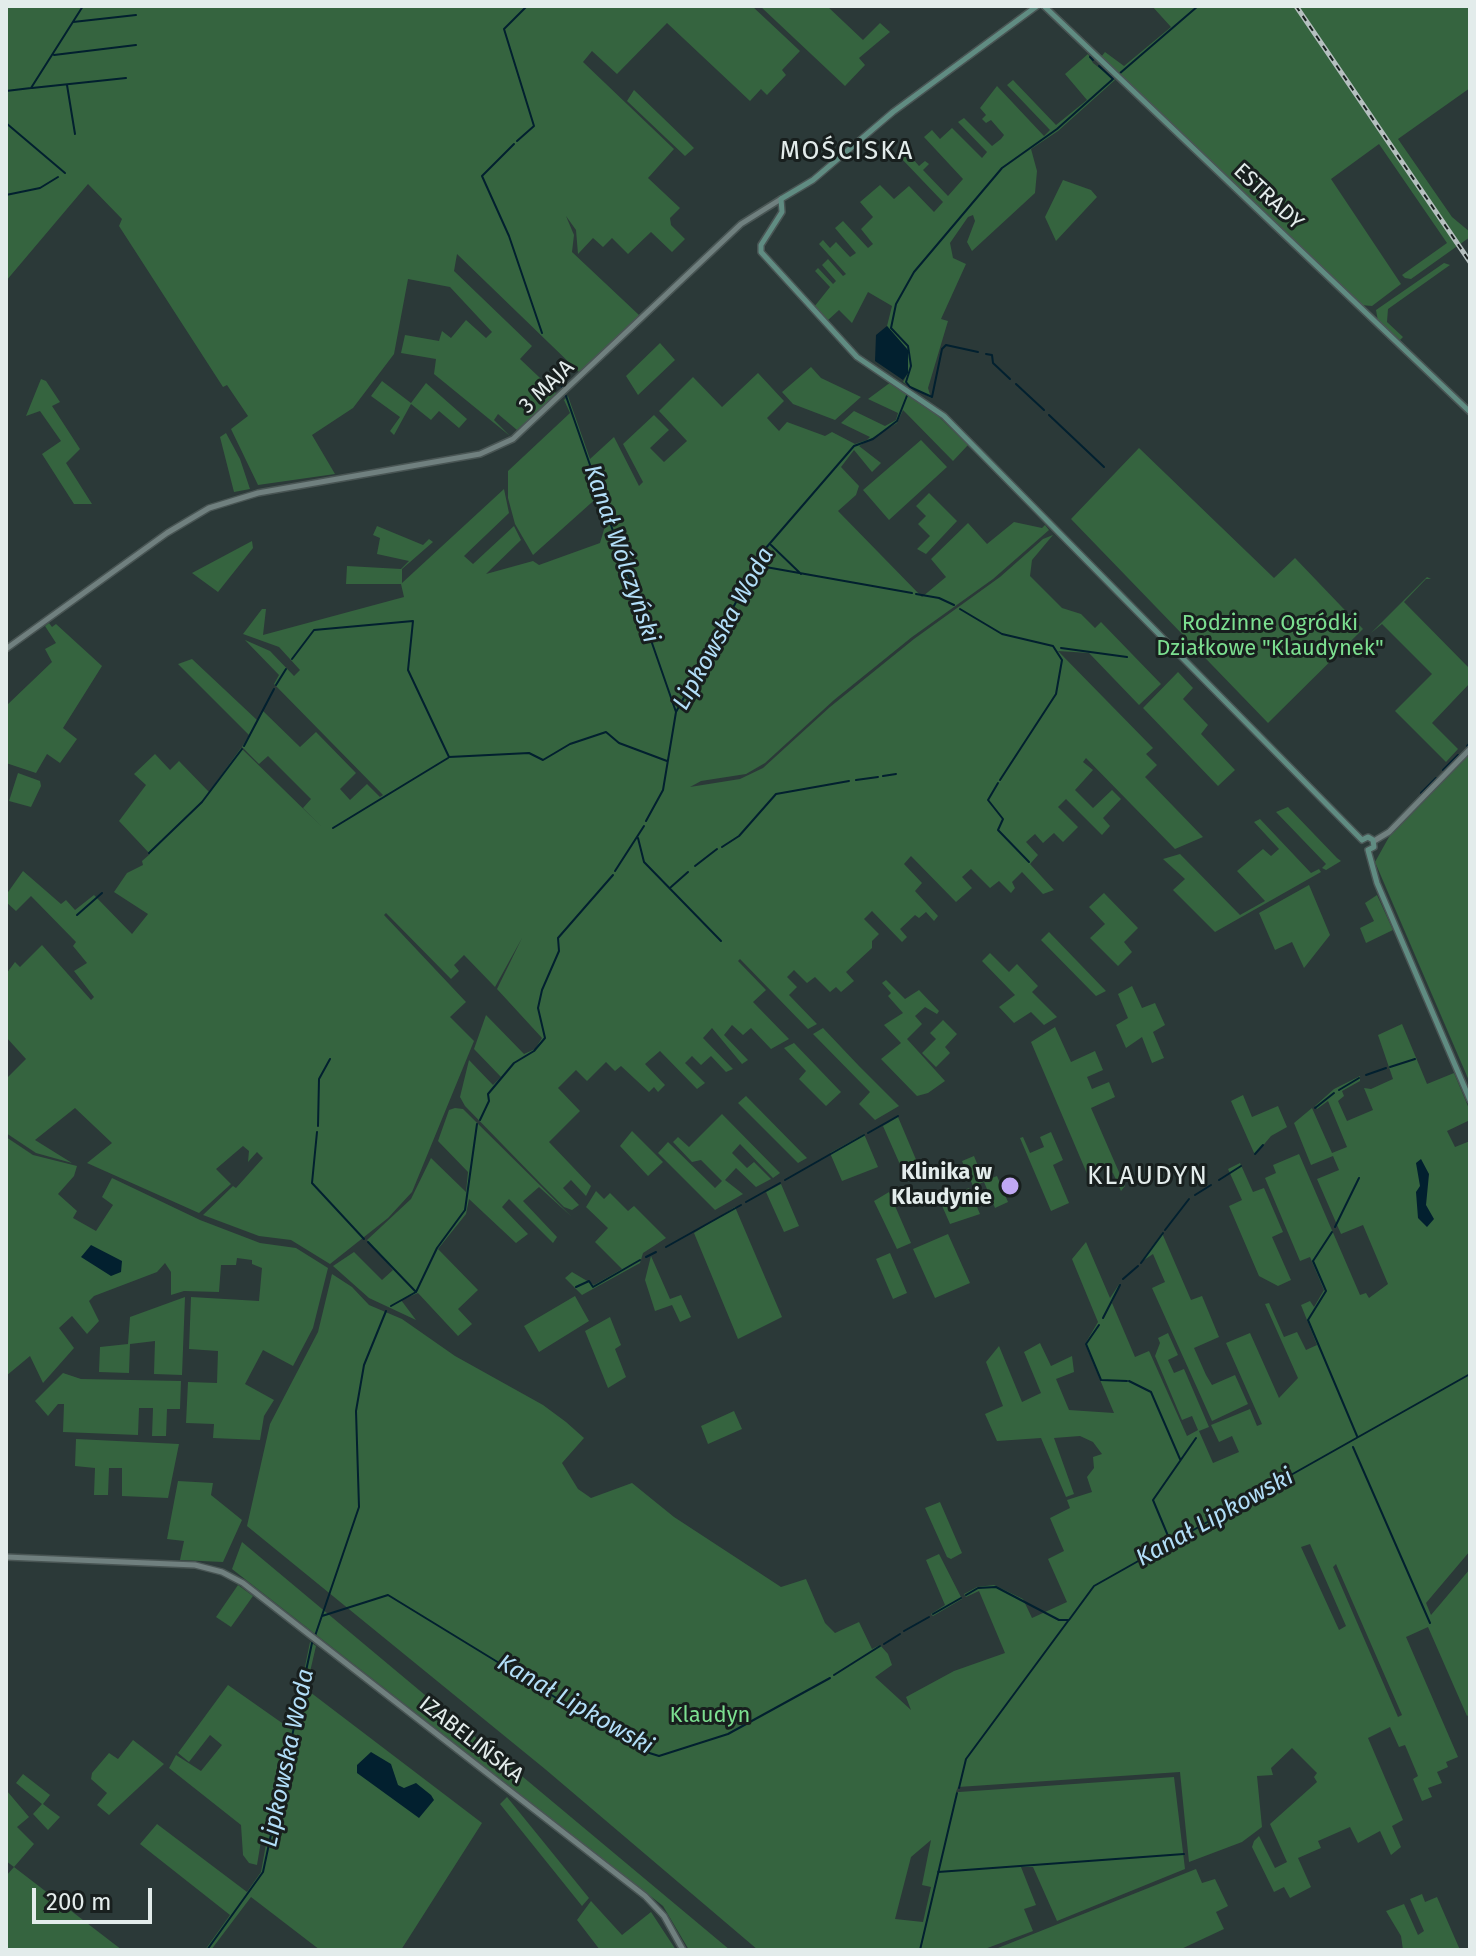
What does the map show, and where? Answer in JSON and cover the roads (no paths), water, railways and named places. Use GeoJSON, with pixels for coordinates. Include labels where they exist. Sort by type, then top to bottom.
{"type":"FeatureCollection","features":[{"type":"Feature","properties":{"kind":"main road","name":"3 MAJA"},"geometry":{"type":"LineString","coordinates":[[781,199],[813,180],[893,112],[1037,6]]}},
{"type":"Feature","properties":{"kind":"main road","name":"ESTRADY"},"geometry":{"type":"LineString","coordinates":[[1044,6],[1470,412]]}},
{"type":"Feature","properties":{"kind":"main road"},"geometry":{"type":"LineString","coordinates":[[781,199],[782,212],[761,245],[763,255],[853,354],[944,416],[1362,840],[1362,847],[1368,850],[1377,883],[1470,1100]]}},
{"type":"Feature","properties":{"kind":"main road"},"geometry":{"type":"LineString","coordinates":[[1362,840],[1368,837],[1374,841],[1374,847],[1368,850]]}},
{"type":"Feature","properties":{"kind":"street","name":"3 MAJA"},"geometry":{"type":"LineString","coordinates":[[6,649],[167,533],[209,508],[258,493],[472,456],[513,439],[741,224],[781,199]]}},
{"type":"Feature","properties":{"kind":"street"},"geometry":{"type":"LineString","coordinates":[[1374,841],[1389,832],[1470,749]]}},
{"type":"Feature","properties":{"kind":"street","name":"IZABELIŃSKA"},"geometry":{"type":"LineString","coordinates":[[6,1557],[195,1565],[222,1572],[248,1587],[645,1896],[664,1916],[683,1950]]}},
{"type":"Feature","properties":{"kind":"water"},"geometry":{"type":"Polygon","coordinates":[[[887,326],[908,350],[908,373],[903,380],[875,361],[876,335],[887,326]]]}},
{"type":"Feature","properties":{"kind":"water"},"geometry":{"type":"Polygon","coordinates":[[[1421,1159],[1429,1174],[1426,1205],[1434,1219],[1427,1227],[1418,1218],[1416,1192],[1420,1186],[1416,1163],[1421,1159]]]}},
{"type":"Feature","properties":{"kind":"water"},"geometry":{"type":"Polygon","coordinates":[[[91,1245],[122,1261],[121,1272],[111,1276],[81,1257],[91,1245]]]}},
{"type":"Feature","properties":{"kind":"water"},"geometry":{"type":"Polygon","coordinates":[[[371,1752],[391,1764],[398,1785],[404,1788],[416,1783],[431,1795],[434,1800],[419,1818],[357,1773],[357,1765],[371,1752]]]}},
{"type":"Feature","properties":{"kind":"waterway"},"geometry":{"type":"LineString","coordinates":[[6,91],[31,88],[83,6]]}},
{"type":"Feature","properties":{"kind":"waterway","name":"Kanał Wólczyński"},"geometry":{"type":"LineString","coordinates":[[517,141],[534,126],[504,29],[527,6]]}},
{"type":"Feature","properties":{"kind":"waterway","name":"Lipkowska Woda"},"geometry":{"type":"LineString","coordinates":[[1119,74],[1198,6]]}},
{"type":"Feature","properties":{"kind":"waterway"},"geometry":{"type":"LineString","coordinates":[[73,22],[136,15]]}},
{"type":"Feature","properties":{"kind":"waterway"},"geometry":{"type":"LineString","coordinates":[[54,55],[136,45]]}},
{"type":"Feature","properties":{"kind":"waterway"},"geometry":{"type":"LineString","coordinates":[[1090,57],[1093,60]]}},
{"type":"Feature","properties":{"kind":"waterway","name":"Lipkowska Woda"},"geometry":{"type":"LineString","coordinates":[[978,352],[946,345],[942,349],[932,397],[910,387],[906,382],[911,366],[908,346],[891,328],[896,304],[914,272],[1002,168],[1057,129],[1113,79],[1099,66]]}},
{"type":"Feature","properties":{"kind":"waterway"},"geometry":{"type":"LineString","coordinates":[[32,88],[126,78]]}},
{"type":"Feature","properties":{"kind":"waterway"},"geometry":{"type":"LineString","coordinates":[[67,85],[75,134]]}},
{"type":"Feature","properties":{"kind":"waterway"},"geometry":{"type":"LineString","coordinates":[[6,123],[65,173]]}},
{"type":"Feature","properties":{"kind":"waterway","name":"Kanał Wólczyński"},"geometry":{"type":"LineString","coordinates":[[514,144],[482,176],[509,236],[542,333]]}},
{"type":"Feature","properties":{"kind":"waterway"},"geometry":{"type":"LineString","coordinates":[[6,195],[40,188],[58,177]]}},
{"type":"Feature","properties":{"kind":"waterway"},"geometry":{"type":"LineString","coordinates":[[986,354],[992,355],[993,363],[1010,379]]}},
{"type":"Feature","properties":{"kind":"waterway","name":"Kanał Wólczyński"},"geometry":{"type":"LineString","coordinates":[[555,369],[563,390]]}},
{"type":"Feature","properties":{"kind":"waterway"},"geometry":{"type":"LineString","coordinates":[[1016,384],[1044,410]]}},
{"type":"Feature","properties":{"kind":"waterway","name":"Lipkowska Woda"},"geometry":{"type":"LineString","coordinates":[[646,821],[663,790],[676,712],[765,549],[854,446],[873,439],[897,421],[908,393]]}},
{"type":"Feature","properties":{"kind":"waterway","name":"Kanał Wólczyński"},"geometry":{"type":"LineString","coordinates":[[566,396],[676,712]]}},
{"type":"Feature","properties":{"kind":"waterway"},"geometry":{"type":"LineString","coordinates":[[1049,415],[1104,467]]}},
{"type":"Feature","properties":{"kind":"waterway"},"geometry":{"type":"LineString","coordinates":[[771,545],[801,574]]}},
{"type":"Feature","properties":{"kind":"waterway"},"geometry":{"type":"LineString","coordinates":[[760,566],[912,593]]}},
{"type":"Feature","properties":{"kind":"waterway"},"geometry":{"type":"LineString","coordinates":[[916,594],[939,598],[954,605]]}},
{"type":"Feature","properties":{"kind":"waterway"},"geometry":{"type":"LineString","coordinates":[[960,609],[1002,634],[1053,646],[1062,660],[1056,694],[1000,780]]}},
{"type":"Feature","properties":{"kind":"waterway"},"geometry":{"type":"LineString","coordinates":[[292,659],[314,630],[413,621],[408,670],[449,757],[529,753],[543,760],[570,744],[606,732],[619,743],[667,761]]}},
{"type":"Feature","properties":{"kind":"waterway"},"geometry":{"type":"LineString","coordinates":[[1061,648],[1127,657]]}},
{"type":"Feature","properties":{"kind":"waterway"},"geometry":{"type":"LineString","coordinates":[[276,685],[286,669]]}},
{"type":"Feature","properties":{"kind":"waterway"},"geometry":{"type":"LineString","coordinates":[[244,746],[274,689]]}},
{"type":"Feature","properties":{"kind":"waterway"},"geometry":{"type":"LineString","coordinates":[[1467,746],[1470,743]]}},
{"type":"Feature","properties":{"kind":"waterway"},"geometry":{"type":"LineString","coordinates":[[149,853],[202,802],[242,749]]}},
{"type":"Feature","properties":{"kind":"waterway"},"geometry":{"type":"LineString","coordinates":[[1443,770],[1458,755]]}},
{"type":"Feature","properties":{"kind":"waterway"},"geometry":{"type":"LineString","coordinates":[[333,828],[448,758]]}},
{"type":"Feature","properties":{"kind":"waterway"},"geometry":{"type":"LineString","coordinates":[[883,776],[896,774]]}},
{"type":"Feature","properties":{"kind":"waterway"},"geometry":{"type":"LineString","coordinates":[[856,780],[878,777]]}},
{"type":"Feature","properties":{"kind":"waterway"},"geometry":{"type":"LineString","coordinates":[[1421,793],[1436,778]]}},
{"type":"Feature","properties":{"kind":"waterway"},"geometry":{"type":"LineString","coordinates":[[722,847],[739,836],[776,794],[849,781]]}},
{"type":"Feature","properties":{"kind":"waterway"},"geometry":{"type":"LineString","coordinates":[[998,783],[988,800],[1003,819],[998,830],[1029,862]]}},
{"type":"Feature","properties":{"kind":"waterway","name":"Lipkowska Woda"},"geometry":{"type":"LineString","coordinates":[[615,871],[644,826]]}},
{"type":"Feature","properties":{"kind":"waterway"},"geometry":{"type":"LineString","coordinates":[[638,838],[644,862],[721,941]]}},
{"type":"Feature","properties":{"kind":"waterway"},"geometry":{"type":"LineString","coordinates":[[695,866],[717,849]]}},
{"type":"Feature","properties":{"kind":"waterway"},"geometry":{"type":"LineString","coordinates":[[671,887],[688,872]]}},
{"type":"Feature","properties":{"kind":"waterway","name":"Lipkowska Woda"},"geometry":{"type":"LineString","coordinates":[[480,1120],[489,1101],[488,1094],[514,1063],[534,1051],[545,1038],[538,1008],[542,990],[559,951],[558,938],[613,875]]}},
{"type":"Feature","properties":{"kind":"waterway"},"geometry":{"type":"LineString","coordinates":[[77,915],[102,893]]}},
{"type":"Feature","properties":{"kind":"waterway"},"geometry":{"type":"LineString","coordinates":[[318,1126],[319,1079],[330,1059]]}},
{"type":"Feature","properties":{"kind":"waterway"},"geometry":{"type":"LineString","coordinates":[[1390,1067],[1415,1059]]}},
{"type":"Feature","properties":{"kind":"waterway"},"geometry":{"type":"LineString","coordinates":[[1366,1075],[1386,1068]]}},
{"type":"Feature","properties":{"kind":"waterway"},"geometry":{"type":"LineString","coordinates":[[1339,1090],[1359,1078]]}},
{"type":"Feature","properties":{"kind":"waterway"},"geometry":{"type":"LineString","coordinates":[[1315,1108],[1334,1093]]}},
{"type":"Feature","properties":{"kind":"waterway"},"geometry":{"type":"LineString","coordinates":[[868,1133],[898,1116]]}},
{"type":"Feature","properties":{"kind":"waterway","name":"Lipkowska Woda"},"geometry":{"type":"LineString","coordinates":[[391,1306],[416,1292],[437,1248],[465,1210],[477,1124]]}},
{"type":"Feature","properties":{"kind":"waterway"},"geometry":{"type":"LineString","coordinates":[[317,1132],[312,1183],[364,1239]]}},
{"type":"Feature","properties":{"kind":"waterway"},"geometry":{"type":"LineString","coordinates":[[785,1180],[864,1135]]}},
{"type":"Feature","properties":{"kind":"waterway"},"geometry":{"type":"LineString","coordinates":[[1255,1154],[1263,1145]]}},
{"type":"Feature","properties":{"kind":"waterway"},"geometry":{"type":"LineString","coordinates":[[1219,1180],[1241,1166]]}},
{"type":"Feature","properties":{"kind":"waterway"},"geometry":{"type":"LineString","coordinates":[[1335,1227],[1359,1178]]}},
{"type":"Feature","properties":{"kind":"waterway"},"geometry":{"type":"LineString","coordinates":[[746,1202],[780,1183]]}},
{"type":"Feature","properties":{"kind":"waterway"},"geometry":{"type":"LineString","coordinates":[[1195,1195],[1211,1185]]}},
{"type":"Feature","properties":{"kind":"waterway"},"geometry":{"type":"LineString","coordinates":[[1165,1230],[1189,1199]]}},
{"type":"Feature","properties":{"kind":"waterway"},"geometry":{"type":"LineString","coordinates":[[666,1247],[741,1205]]}},
{"type":"Feature","properties":{"kind":"waterway"},"geometry":{"type":"LineString","coordinates":[[1332,1232],[1313,1261],[1326,1291],[1308,1320],[1357,1436]]}},
{"type":"Feature","properties":{"kind":"waterway"},"geometry":{"type":"LineString","coordinates":[[1141,1263],[1163,1233]]}},
{"type":"Feature","properties":{"kind":"waterway"},"geometry":{"type":"LineString","coordinates":[[368,1242],[416,1292]]}},
{"type":"Feature","properties":{"kind":"waterway"},"geometry":{"type":"LineString","coordinates":[[646,1257],[656,1252]]}},
{"type":"Feature","properties":{"kind":"waterway"},"geometry":{"type":"LineString","coordinates":[[576,1287],[589,1281],[593,1287],[640,1260]]}},
{"type":"Feature","properties":{"kind":"waterway"},"geometry":{"type":"LineString","coordinates":[[1123,1279],[1138,1266]]}},
{"type":"Feature","properties":{"kind":"waterway"},"geometry":{"type":"LineString","coordinates":[[1103,1318],[1120,1285]]}},
{"type":"Feature","properties":{"kind":"waterway","name":"Lipkowska Woda"},"geometry":{"type":"LineString","coordinates":[[315,1636],[359,1507],[356,1411],[364,1365],[386,1311]]}},
{"type":"Feature","properties":{"kind":"waterway"},"geometry":{"type":"LineString","coordinates":[[1099,1325],[1086,1344],[1101,1380],[1127,1381]]}},
{"type":"Feature","properties":{"kind":"waterway","name":"Kanał Lipkowski"},"geometry":{"type":"LineString","coordinates":[[966,1595],[978,1588],[996,1587],[1059,1620],[1069,1620],[1094,1586],[1470,1374]]}},
{"type":"Feature","properties":{"kind":"waterway"},"geometry":{"type":"LineString","coordinates":[[1129,1381],[1151,1392],[1180,1459]]}},
{"type":"Feature","properties":{"kind":"waterway"},"geometry":{"type":"LineString","coordinates":[[1171,1543],[1153,1500],[1196,1438]]}},
{"type":"Feature","properties":{"kind":"waterway"},"geometry":{"type":"LineString","coordinates":[[1353,1447],[1430,1623]]}},
{"type":"Feature","properties":{"kind":"waterway","name":"Kanał Lipkowski"},"geometry":{"type":"LineString","coordinates":[[322,1616],[388,1595],[643,1751],[659,1756],[728,1734],[830,1678]]}},
{"type":"Feature","properties":{"kind":"waterway","name":"Kanał Lipkowski"},"geometry":{"type":"LineString","coordinates":[[933,1614],[961,1598]]}},
{"type":"Feature","properties":{"kind":"waterway","name":"Kanał Lipkowski"},"geometry":{"type":"LineString","coordinates":[[904,1631],[929,1617]]}},
{"type":"Feature","properties":{"kind":"waterway"},"geometry":{"type":"LineString","coordinates":[[959,1788],[966,1759],[1068,1621]]}},
{"type":"Feature","properties":{"kind":"waterway","name":"Kanał Lipkowski"},"geometry":{"type":"LineString","coordinates":[[884,1644],[900,1634]]}},
{"type":"Feature","properties":{"kind":"waterway","name":"Lipkowska Woda"},"geometry":{"type":"LineString","coordinates":[[207,1950],[263,1872],[312,1643]]}},
{"type":"Feature","properties":{"kind":"waterway","name":"Kanał Lipkowski"},"geometry":{"type":"LineString","coordinates":[[834,1675],[880,1646]]}},
{"type":"Feature","properties":{"kind":"waterway"},"geometry":{"type":"LineString","coordinates":[[920,1950],[957,1793]]}},
{"type":"Feature","properties":{"kind":"waterway"},"geometry":{"type":"LineString","coordinates":[[938,1872],[1184,1854]]}},
{"type":"Feature","properties":{"kind":"railway"},"geometry":{"type":"LineString","coordinates":[[1296,6],[1470,262]]}},
{"type":"Feature","properties":{"kind":"place","name":"Klinika w Klaudynie"},"geometry":{"type":"Point","coordinates":[1010,1186]}},
{"type":"Feature","properties":{"kind":"district","name":"MOŚCISKA"},"geometry":{"type":"Point","coordinates":[847,152]}},
{"type":"Feature","properties":{"kind":"district","name":"KLAUDYN"},"geometry":{"type":"Point","coordinates":[1148,1177]}},
{"type":"Feature","properties":{"kind":"park label","name":"Rodzinne Ogródki Działkowe \"Klaudynek\""},"geometry":{"type":"Point","coordinates":[1270,636]}},
{"type":"Feature","properties":{"kind":"park label","name":"Klaudyn"},"geometry":{"type":"Point","coordinates":[710,1716]}}]}
